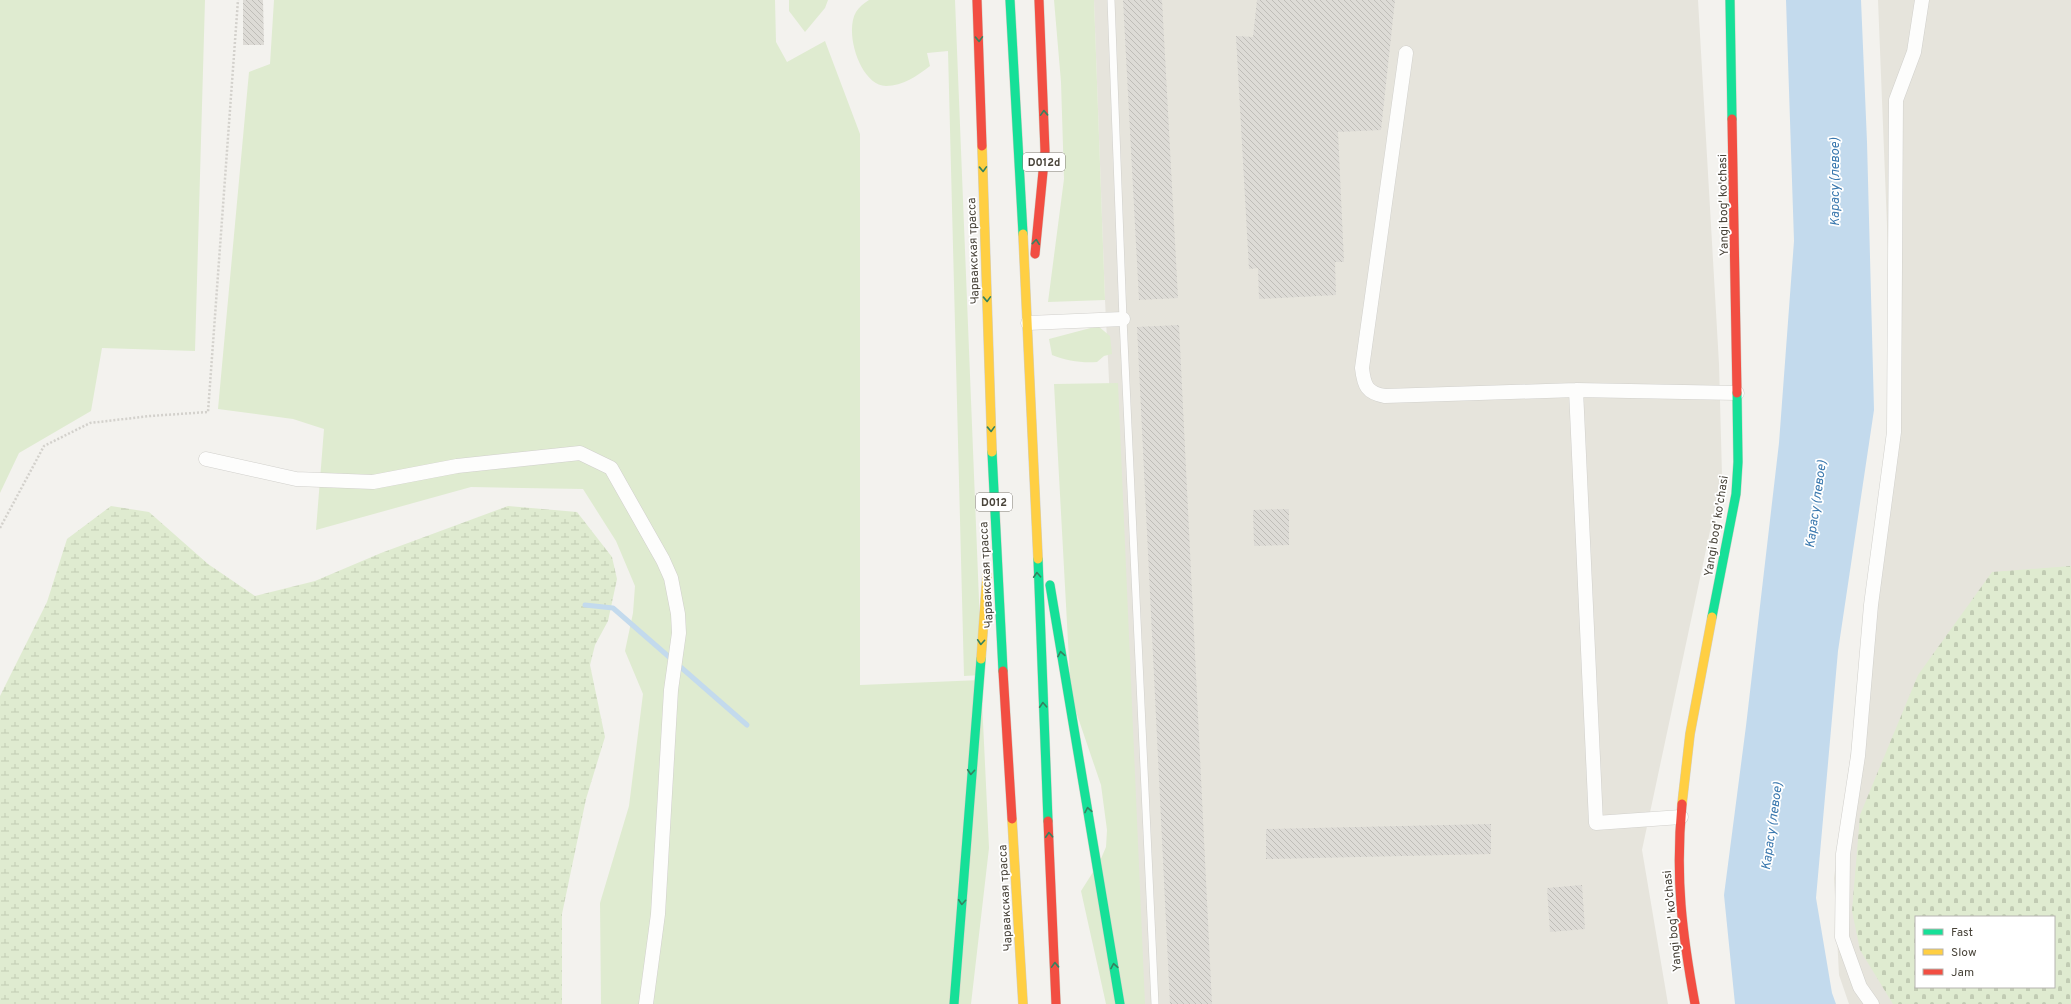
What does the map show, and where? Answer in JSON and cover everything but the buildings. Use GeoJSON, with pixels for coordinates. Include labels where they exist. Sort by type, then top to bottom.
{"type":"FeatureCollection","features":[{"type":"Feature","properties":{"kind":"main road","name":"Чарвакская трасса"},"geometry":{"type":"LineString","coordinates":[[977,0],[993,492],[1023,1004]]}},
{"type":"Feature","properties":{"kind":"main road"},"geometry":{"type":"LineString","coordinates":[[1010,0],[1028,323],[1056,1004]]}},
{"type":"Feature","properties":{"kind":"main road","name":"D012d"},"geometry":{"type":"LineString","coordinates":[[1028,323],[1045,151],[1040,0]]}},
{"type":"Feature","properties":{"kind":"main road","name":"Yangi bog' ko'chasi"},"geometry":{"type":"LineString","coordinates":[[1694,1004],[1683,935],[1680,900],[1678,863],[1681,817],[1688,749],[1736,494],[1737,393],[1730,0]]}},
{"type":"Feature","properties":{"kind":"main road"},"geometry":{"type":"LineString","coordinates":[[1034,490],[1120,1004]]}},
{"type":"Feature","properties":{"kind":"main road"},"geometry":{"type":"LineString","coordinates":[[954,1004],[993,492]]}},
{"type":"Feature","properties":{"kind":"street"},"geometry":{"type":"LineString","coordinates":[[1872,1004],[1860,988],[1842,937],[1843,854],[1858,756],[1871,605],[1894,432],[1896,100],[1914,52],[1922,0]]}},
{"type":"Feature","properties":{"kind":"street"},"geometry":{"type":"LineString","coordinates":[[1406,53],[1362,368],[1363,380],[1367,388],[1374,394],[1385,396],[1576,390],[1737,393]]}},
{"type":"Feature","properties":{"kind":"street"},"geometry":{"type":"LineString","coordinates":[[1028,323],[1123,319]]}},
{"type":"Feature","properties":{"kind":"street"},"geometry":{"type":"LineString","coordinates":[[1576,390],[1596,823],[1681,817]]}},
{"type":"Feature","properties":{"kind":"street"},"geometry":{"type":"LineString","coordinates":[[206,459],[296,479],[373,482],[457,466],[580,453],[611,468],[663,560],[671,578],[675,595],[679,632],[671,690],[658,914],[646,1004]]}},
{"type":"Feature","properties":{"kind":"lane"},"geometry":{"type":"LineString","coordinates":[[1111,0],[1123,319],[1155,1004]]}},
{"type":"Feature","properties":{"kind":"path"},"geometry":{"type":"LineString","coordinates":[[0,528],[44,446],[90,423],[150,416],[208,412],[238,0]]}},
{"type":"Feature","properties":{"kind":"shaded area"},"geometry":{"type":"Polygon","coordinates":[[[1094,0],[1698,0],[1719,364],[1722,475],[1642,850],[1668,1004],[1140,1004],[1105,300],[1094,0]]]}},
{"type":"Feature","properties":{"kind":"shaded area"},"geometry":{"type":"Polygon","coordinates":[[[1878,0],[2071,0],[2071,1004],[1849,1004],[1839,975],[1834,878],[1895,426],[1878,0]]]}},
{"type":"Feature","properties":{"kind":"green space"},"geometry":{"type":"Polygon","coordinates":[[[0,0],[205,0],[195,351],[102,348],[91,411],[19,453],[0,493],[0,0]]]}},
{"type":"Feature","properties":{"kind":"green space"},"geometry":{"type":"Polygon","coordinates":[[[274,0],[775,0],[776,42],[787,62],[825,41],[860,134],[860,685],[981,680],[989,848],[971,1004],[601,1004],[600,903],[629,806],[643,694],[625,651],[633,613],[635,586],[616,541],[583,489],[471,487],[316,530],[324,429],[293,419],[218,409],[249,72],[270,64],[274,0]]]}},
{"type":"Feature","properties":{"kind":"green space"},"geometry":{"type":"Polygon","coordinates":[[[789,0],[828,0],[825,8],[805,32],[789,11],[789,0]]]}},
{"type":"Feature","properties":{"kind":"green space"},"geometry":{"type":"Polygon","coordinates":[[[869,0],[955,0],[982,675],[964,676],[948,51],[927,53],[930,66],[915,77],[904,82],[892,86],[877,83],[869,77],[862,67],[853,44],[853,21],[856,12],[869,0]]]}},
{"type":"Feature","properties":{"kind":"green space"},"geometry":{"type":"Polygon","coordinates":[[[1054,0],[1094,0],[1105,300],[1048,302],[1064,179],[1061,82],[1054,0]]]}},
{"type":"Feature","properties":{"kind":"green space"},"geometry":{"type":"Polygon","coordinates":[[[1098,326],[1110,336],[1112,354],[1104,356],[1097,362],[1080,362],[1052,355],[1049,339],[1098,326]]]}},
{"type":"Feature","properties":{"kind":"green space"},"geometry":{"type":"Polygon","coordinates":[[[1118,383],[1145,1004],[1106,1004],[1081,891],[1100,861],[1106,847],[1107,830],[1101,785],[1071,697],[1054,384],[1118,383]]]}},
{"type":"Feature","properties":{"kind":"green space"},"geometry":{"type":"Polygon","coordinates":[[[111,506],[149,512],[208,564],[255,596],[315,581],[381,553],[508,506],[577,512],[612,557],[617,579],[608,621],[595,645],[590,665],[605,737],[586,799],[562,914],[562,1004],[0,1004],[0,696],[47,602],[67,539],[111,506]]]}},
{"type":"Feature","properties":{"kind":"green space"},"geometry":{"type":"Polygon","coordinates":[[[2071,566],[2071,1004],[1893,1004],[1860,950],[1852,911],[1860,815],[1918,675],[1992,572],[2071,566]]]}},
{"type":"Feature","properties":{"kind":"water","name":"Карасу (левое)"},"geometry":{"type":"Polygon","coordinates":[[[1786,0],[1861,0],[1867,142],[1874,410],[1838,651],[1816,898],[1832,993],[1836,1004],[1735,1004],[1724,895],[1746,726],[1779,443],[1794,241],[1786,0]]]}},
{"type":"Feature","properties":{"kind":"waterway"},"geometry":{"type":"LineString","coordinates":[[585,605],[613,608],[747,725]]}},
{"type":"Feature","properties":{"kind":"traffic: fast"},"geometry":{"type":"LineString","coordinates":[[1010,0],[1023,234]]}},
{"type":"Feature","properties":{"kind":"traffic: fast"},"geometry":{"type":"LineString","coordinates":[[1730,0],[1732,119]]}},
{"type":"Feature","properties":{"kind":"traffic: fast"},"geometry":{"type":"LineString","coordinates":[[1712,617],[1736,494],[1738,462],[1737,393]]}},
{"type":"Feature","properties":{"kind":"traffic: fast"},"geometry":{"type":"LineString","coordinates":[[992,452],[1003,671]]}},
{"type":"Feature","properties":{"kind":"traffic: fast"},"geometry":{"type":"LineString","coordinates":[[1038,559],[1048,821]]}},
{"type":"Feature","properties":{"kind":"traffic: fast"},"geometry":{"type":"LineString","coordinates":[[1050,585],[1120,1004]]}},
{"type":"Feature","properties":{"kind":"traffic: fast"},"geometry":{"type":"LineString","coordinates":[[954,1004],[981,659]]}},
{"type":"Feature","properties":{"kind":"traffic: slow"},"geometry":{"type":"LineString","coordinates":[[982,146],[992,452]]}},
{"type":"Feature","properties":{"kind":"traffic: slow"},"geometry":{"type":"LineString","coordinates":[[1023,234],[1038,559]]}},
{"type":"Feature","properties":{"kind":"traffic: slow"},"geometry":{"type":"LineString","coordinates":[[981,659],[987,575]]}},
{"type":"Feature","properties":{"kind":"traffic: slow"},"geometry":{"type":"LineString","coordinates":[[1682,804],[1690,734],[1712,617]]}},
{"type":"Feature","properties":{"kind":"traffic: slow"},"geometry":{"type":"LineString","coordinates":[[1012,819],[1023,1004]]}},
{"type":"Feature","properties":{"kind":"traffic: jam"},"geometry":{"type":"LineString","coordinates":[[977,0],[982,146]]}},
{"type":"Feature","properties":{"kind":"traffic: jam"},"geometry":{"type":"LineString","coordinates":[[1035,254],[1045,151],[1039,0]]}},
{"type":"Feature","properties":{"kind":"traffic: jam"},"geometry":{"type":"LineString","coordinates":[[1732,119],[1737,393]]}},
{"type":"Feature","properties":{"kind":"traffic: jam"},"geometry":{"type":"LineString","coordinates":[[1003,671],[1012,819]]}},
{"type":"Feature","properties":{"kind":"traffic: jam"},"geometry":{"type":"LineString","coordinates":[[1682,804],[1679,856],[1681,905],[1686,953],[1695,1004]]}},
{"type":"Feature","properties":{"kind":"traffic: jam"},"geometry":{"type":"LineString","coordinates":[[1048,821],[1056,1004]]}}]}
